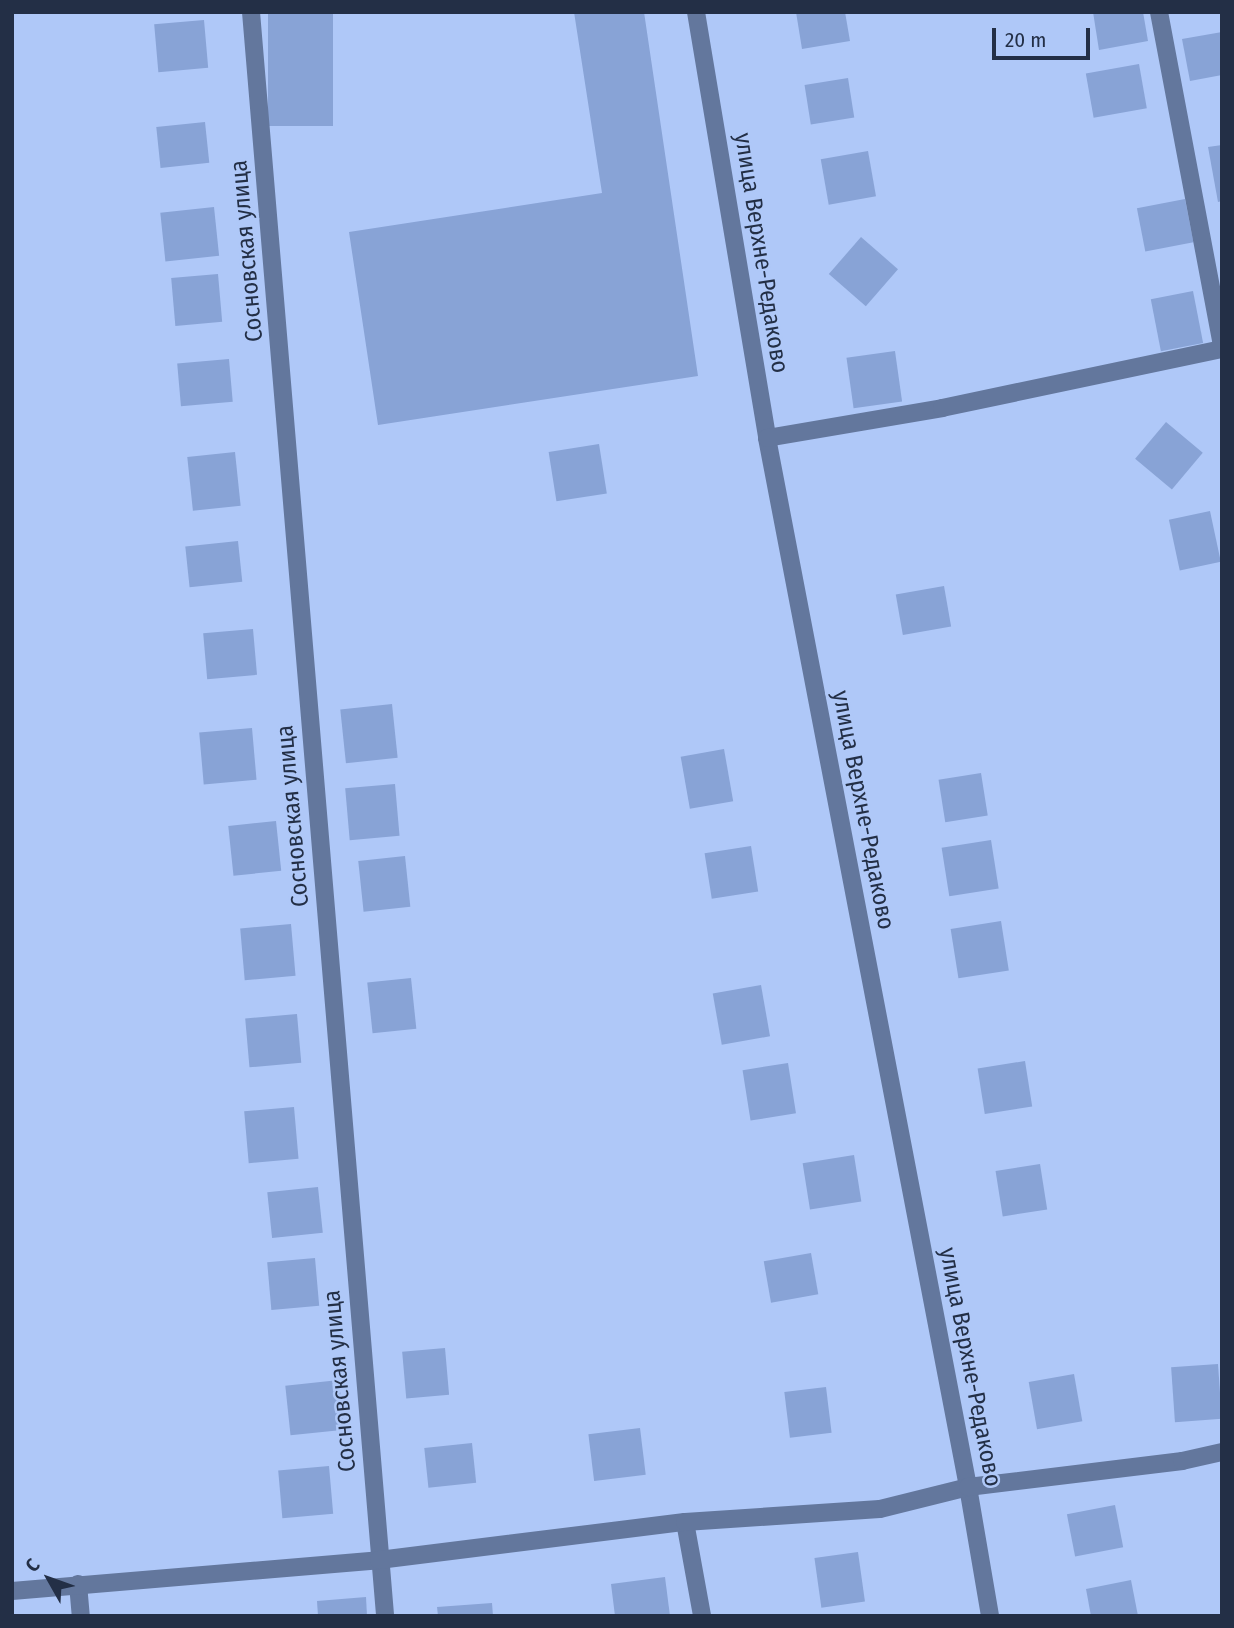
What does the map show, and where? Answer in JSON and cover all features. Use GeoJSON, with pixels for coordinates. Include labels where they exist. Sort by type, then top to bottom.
{"type":"FeatureCollection","features":[{"type":"Feature","properties":{"kind":"street","name":"Сосновская улица"},"geometry":{"type":"LineString","coordinates":[[251,12],[385,1616]]}},
{"type":"Feature","properties":{"kind":"street","name":"улица Верхне-Редаково"},"geometry":{"type":"LineString","coordinates":[[696,12],[766,438],[968,1487],[990,1616]]}},
{"type":"Feature","properties":{"kind":"street"},"geometry":{"type":"LineString","coordinates":[[766,438],[942,408],[1222,348],[1159,12]]}},
{"type":"Feature","properties":{"kind":"street"},"geometry":{"type":"LineString","coordinates":[[12,1591],[379,1560],[685,1522],[880,1509],[968,1487],[1182,1461],[1222,1452]]}},
{"type":"Feature","properties":{"kind":"street"},"geometry":{"type":"LineString","coordinates":[[685,1522],[702,1616]]}},
{"type":"Feature","properties":{"kind":"street"},"geometry":{"type":"LineString","coordinates":[[78,1584],[81,1616]]}},
{"type":"Feature","properties":{"kind":"building"},"geometry":{"type":"Polygon","coordinates":[[[268,12],[333,12],[333,126],[268,126],[268,12]]]}},
{"type":"Feature","properties":{"kind":"building"},"geometry":{"type":"Polygon","coordinates":[[[574,12],[644,12],[698,376],[378,425],[349,232],[602,193],[574,12]]]}},
{"type":"Feature","properties":{"kind":"building"},"geometry":{"type":"Polygon","coordinates":[[[796,12],[845,12],[850,41],[802,49],[796,12]]]}},
{"type":"Feature","properties":{"kind":"building"},"geometry":{"type":"Polygon","coordinates":[[[1093,12],[1143,12],[1148,41],[1099,50],[1093,12]]]}},
{"type":"Feature","properties":{"kind":"building"},"geometry":{"type":"Polygon","coordinates":[[[204,20],[208,68],[158,72],[154,24],[204,20]]]}},
{"type":"Feature","properties":{"kind":"building"},"geometry":{"type":"Polygon","coordinates":[[[1222,32],[1222,75],[1190,81],[1182,39],[1222,32]]]}},
{"type":"Feature","properties":{"kind":"building"},"geometry":{"type":"Polygon","coordinates":[[[1139,64],[1147,108],[1094,118],[1086,73],[1139,64]]]}},
{"type":"Feature","properties":{"kind":"building"},"geometry":{"type":"Polygon","coordinates":[[[848,78],[854,118],[811,124],[805,85],[848,78]]]}},
{"type":"Feature","properties":{"kind":"building"},"geometry":{"type":"Polygon","coordinates":[[[205,122],[209,163],[161,168],[156,127],[205,122]]]}},
{"type":"Feature","properties":{"kind":"building"},"geometry":{"type":"Polygon","coordinates":[[[1222,145],[1222,201],[1218,202],[1208,147],[1222,145]]]}},
{"type":"Feature","properties":{"kind":"building"},"geometry":{"type":"Polygon","coordinates":[[[868,151],[876,196],[829,205],[821,159],[868,151]]]}},
{"type":"Feature","properties":{"kind":"building"},"geometry":{"type":"Polygon","coordinates":[[[1185,199],[1193,242],[1145,252],[1137,208],[1185,199]]]}},
{"type":"Feature","properties":{"kind":"building"},"geometry":{"type":"Polygon","coordinates":[[[214,207],[219,256],[165,261],[160,213],[214,207]]]}},
{"type":"Feature","properties":{"kind":"building"},"geometry":{"type":"Polygon","coordinates":[[[861,237],[898,269],[866,306],[829,274],[861,237]]]}},
{"type":"Feature","properties":{"kind":"building"},"geometry":{"type":"Polygon","coordinates":[[[218,274],[222,322],[175,326],[171,278],[218,274]]]}},
{"type":"Feature","properties":{"kind":"building"},"geometry":{"type":"Polygon","coordinates":[[[1193,291],[1203,343],[1161,351],[1151,299],[1193,291]]]}},
{"type":"Feature","properties":{"kind":"building"},"geometry":{"type":"Polygon","coordinates":[[[895,351],[902,402],[854,408],[846,358],[895,351]]]}},
{"type":"Feature","properties":{"kind":"building"},"geometry":{"type":"Polygon","coordinates":[[[229,359],[233,402],[181,406],[177,364],[229,359]]]}},
{"type":"Feature","properties":{"kind":"building"},"geometry":{"type":"Polygon","coordinates":[[[1166,422],[1203,453],[1172,490],[1135,459],[1166,422]]]}},
{"type":"Feature","properties":{"kind":"building"},"geometry":{"type":"Polygon","coordinates":[[[599,444],[607,493],[556,501],[549,452],[599,444]]]}},
{"type":"Feature","properties":{"kind":"building"},"geometry":{"type":"Polygon","coordinates":[[[235,452],[241,506],[193,511],[187,457],[235,452]]]}},
{"type":"Feature","properties":{"kind":"building"},"geometry":{"type":"Polygon","coordinates":[[[1210,511],[1221,562],[1180,571],[1169,520],[1210,511]]]}},
{"type":"Feature","properties":{"kind":"building"},"geometry":{"type":"Polygon","coordinates":[[[238,541],[242,582],[190,587],[185,547],[238,541]]]}},
{"type":"Feature","properties":{"kind":"building"},"geometry":{"type":"Polygon","coordinates":[[[944,586],[951,626],[903,635],[896,595],[944,586]]]}},
{"type":"Feature","properties":{"kind":"building"},"geometry":{"type":"Polygon","coordinates":[[[253,629],[257,675],[207,679],[203,633],[253,629]]]}},
{"type":"Feature","properties":{"kind":"building"},"geometry":{"type":"Polygon","coordinates":[[[392,704],[398,758],[346,763],[340,709],[392,704]]]}},
{"type":"Feature","properties":{"kind":"building"},"geometry":{"type":"Polygon","coordinates":[[[252,728],[257,780],[204,784],[199,733],[252,728]]]}},
{"type":"Feature","properties":{"kind":"building"},"geometry":{"type":"Polygon","coordinates":[[[724,749],[733,801],[690,809],[681,757],[724,749]]]}},
{"type":"Feature","properties":{"kind":"building"},"geometry":{"type":"Polygon","coordinates":[[[981,773],[988,815],[945,822],[939,780],[981,773]]]}},
{"type":"Feature","properties":{"kind":"building"},"geometry":{"type":"Polygon","coordinates":[[[395,784],[400,836],[350,840],[345,788],[395,784]]]}},
{"type":"Feature","properties":{"kind":"building"},"geometry":{"type":"Polygon","coordinates":[[[276,821],[281,871],[233,876],[228,826],[276,821]]]}},
{"type":"Feature","properties":{"kind":"building"},"geometry":{"type":"Polygon","coordinates":[[[991,840],[999,888],[949,896],[942,848],[991,840]]]}},
{"type":"Feature","properties":{"kind":"building"},"geometry":{"type":"Polygon","coordinates":[[[751,846],[758,891],[712,899],[705,853],[751,846]]]}},
{"type":"Feature","properties":{"kind":"building"},"geometry":{"type":"Polygon","coordinates":[[[405,856],[410,907],[364,912],[358,861],[405,856]]]}},
{"type":"Feature","properties":{"kind":"building"},"geometry":{"type":"Polygon","coordinates":[[[1001,921],[1009,970],[958,978],[951,929],[1001,921]]]}},
{"type":"Feature","properties":{"kind":"building"},"geometry":{"type":"Polygon","coordinates":[[[291,924],[296,976],[245,980],[240,928],[291,924]]]}},
{"type":"Feature","properties":{"kind":"building"},"geometry":{"type":"Polygon","coordinates":[[[411,978],[416,1029],[373,1033],[367,983],[411,978]]]}},
{"type":"Feature","properties":{"kind":"building"},"geometry":{"type":"Polygon","coordinates":[[[761,985],[770,1036],[722,1045],[713,994],[761,985]]]}},
{"type":"Feature","properties":{"kind":"building"},"geometry":{"type":"Polygon","coordinates":[[[297,1014],[301,1063],[249,1067],[245,1019],[297,1014]]]}},
{"type":"Feature","properties":{"kind":"building"},"geometry":{"type":"Polygon","coordinates":[[[1025,1061],[1032,1106],[985,1114],[978,1069],[1025,1061]]]}},
{"type":"Feature","properties":{"kind":"building"},"geometry":{"type":"Polygon","coordinates":[[[788,1063],[796,1113],[751,1121],[743,1070],[788,1063]]]}},
{"type":"Feature","properties":{"kind":"building"},"geometry":{"type":"Polygon","coordinates":[[[294,1107],[299,1159],[249,1163],[244,1111],[294,1107]]]}},
{"type":"Feature","properties":{"kind":"building"},"geometry":{"type":"Polygon","coordinates":[[[854,1155],[861,1201],[810,1210],[803,1163],[854,1155]]]}},
{"type":"Feature","properties":{"kind":"building"},"geometry":{"type":"Polygon","coordinates":[[[1040,1164],[1047,1209],[1003,1216],[996,1171],[1040,1164]]]}},
{"type":"Feature","properties":{"kind":"building"},"geometry":{"type":"Polygon","coordinates":[[[318,1187],[323,1233],[272,1238],[267,1192],[318,1187]]]}},
{"type":"Feature","properties":{"kind":"building"},"geometry":{"type":"Polygon","coordinates":[[[811,1253],[818,1294],[771,1303],[764,1261],[811,1253]]]}},
{"type":"Feature","properties":{"kind":"building"},"geometry":{"type":"Polygon","coordinates":[[[315,1258],[319,1306],[271,1310],[267,1262],[315,1258]]]}},
{"type":"Feature","properties":{"kind":"building"},"geometry":{"type":"Polygon","coordinates":[[[445,1348],[449,1395],[406,1399],[402,1352],[445,1348]]]}},
{"type":"Feature","properties":{"kind":"building"},"geometry":{"type":"Polygon","coordinates":[[[1218,1364],[1222,1419],[1175,1422],[1171,1367],[1218,1364]]]}},
{"type":"Feature","properties":{"kind":"building"},"geometry":{"type":"Polygon","coordinates":[[[1074,1374],[1082,1421],[1037,1429],[1029,1382],[1074,1374]]]}},
{"type":"Feature","properties":{"kind":"building"},"geometry":{"type":"Polygon","coordinates":[[[339,1380],[344,1430],[291,1435],[285,1386],[339,1380]]]}},
{"type":"Feature","properties":{"kind":"building"},"geometry":{"type":"Polygon","coordinates":[[[826,1387],[832,1433],[790,1438],[784,1392],[826,1387]]]}},
{"type":"Feature","properties":{"kind":"building"},"geometry":{"type":"Polygon","coordinates":[[[640,1428],[646,1475],[594,1481],[588,1434],[640,1428]]]}},
{"type":"Feature","properties":{"kind":"building"},"geometry":{"type":"Polygon","coordinates":[[[472,1443],[476,1483],[428,1488],[424,1448],[472,1443]]]}},
{"type":"Feature","properties":{"kind":"building"},"geometry":{"type":"Polygon","coordinates":[[[329,1466],[333,1514],[282,1518],[278,1470],[329,1466]]]}},
{"type":"Feature","properties":{"kind":"building"},"geometry":{"type":"Polygon","coordinates":[[[1115,1505],[1123,1547],[1075,1557],[1067,1514],[1115,1505]]]}},
{"type":"Feature","properties":{"kind":"building"},"geometry":{"type":"Polygon","coordinates":[[[858,1552],[865,1602],[821,1608],[814,1558],[858,1552]]]}},
{"type":"Feature","properties":{"kind":"building"},"geometry":{"type":"Polygon","coordinates":[[[665,1577],[670,1616],[615,1616],[611,1584],[665,1577]]]}},
{"type":"Feature","properties":{"kind":"building"},"geometry":{"type":"Polygon","coordinates":[[[1131,1580],[1138,1616],[1091,1616],[1086,1589],[1131,1580]]]}},
{"type":"Feature","properties":{"kind":"building"},"geometry":{"type":"Polygon","coordinates":[[[366,1597],[367,1616],[318,1616],[317,1601],[366,1597]]]}},
{"type":"Feature","properties":{"kind":"building"},"geometry":{"type":"Polygon","coordinates":[[[492,1603],[493,1616],[438,1616],[437,1607],[492,1603]]]}}]}
